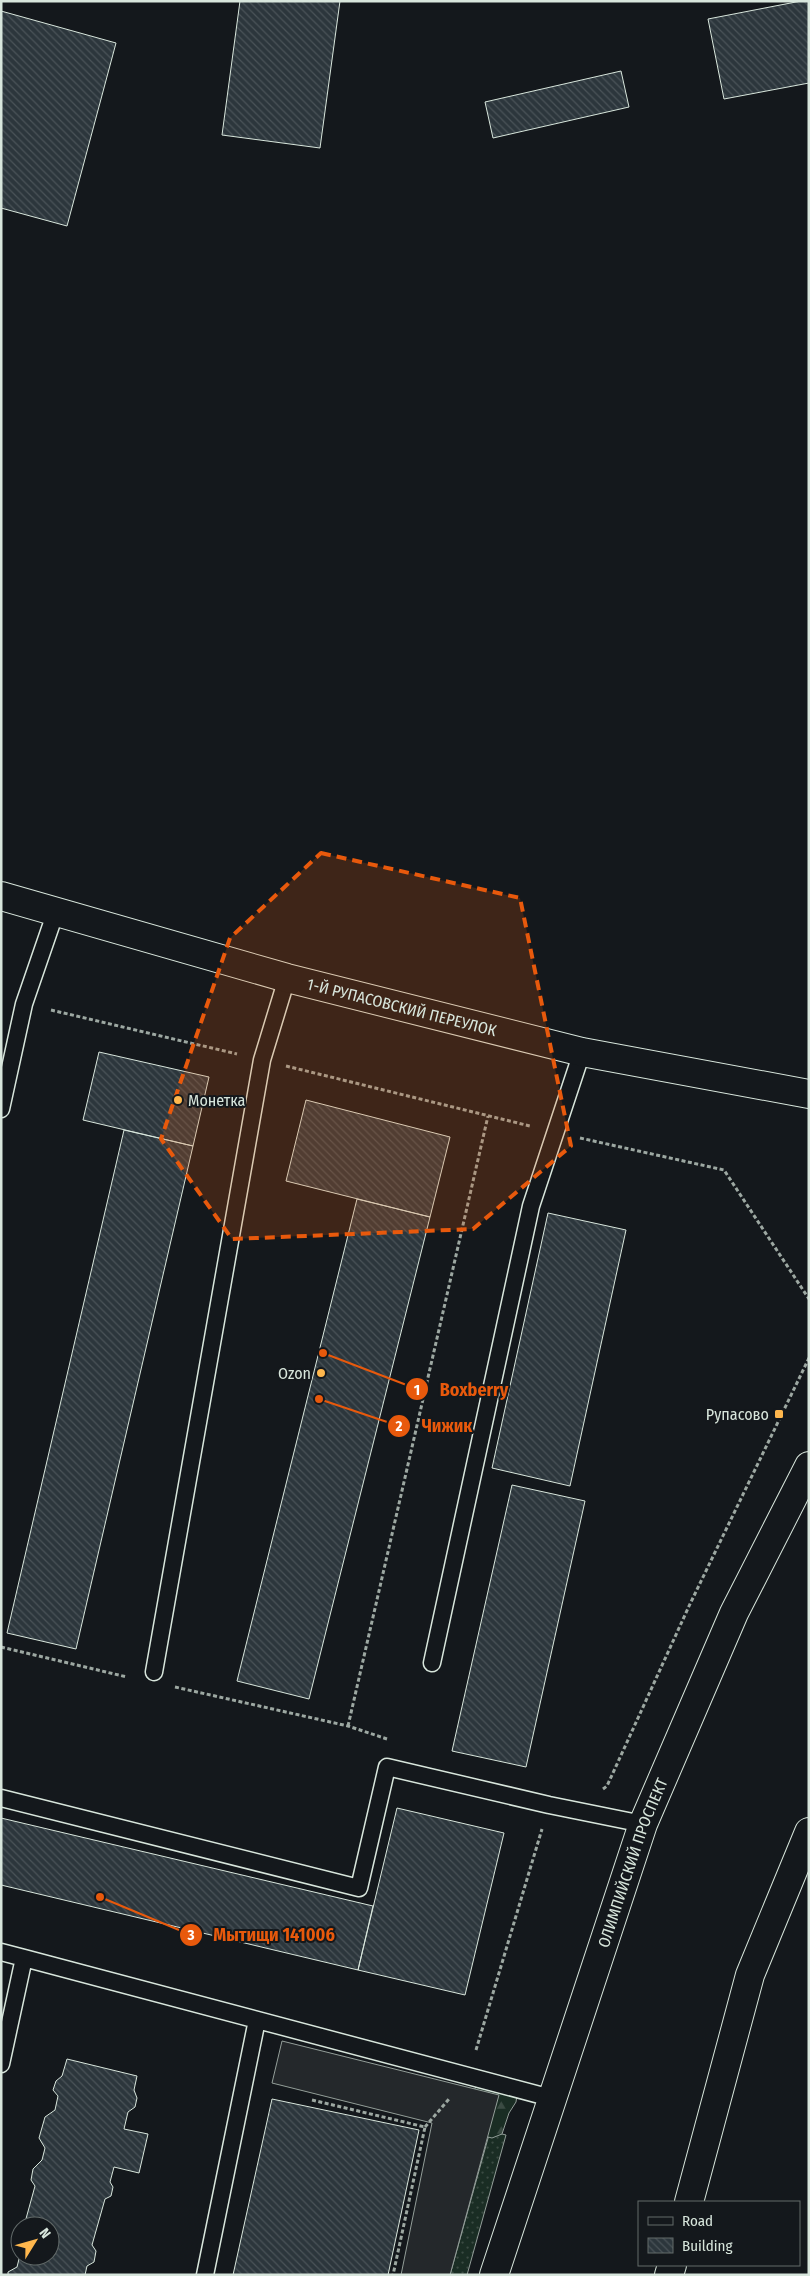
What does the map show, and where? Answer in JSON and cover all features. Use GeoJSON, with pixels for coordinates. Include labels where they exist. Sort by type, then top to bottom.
{"type":"FeatureCollection","features":[{"type":"Feature","properties":{"kind":"main road","name":"1-Й РУПАСОВСКИЙ ПЕРЕУЛОК"},"geometry":{"type":"LineString","coordinates":[[1,896],[287,978],[582,1052],[809,1094]]}},
{"type":"Feature","properties":{"kind":"main road","name":"ОЛИМПИЙСКИЙ ПРОСПЕКТ"},"geometry":{"type":"LineString","coordinates":[[494,2275],[643,1824],[734,1613],[809,1466]]}},
{"type":"Feature","properties":{"kind":"main road"},"geometry":{"type":"LineString","coordinates":[[688,2201],[750,1975],[809,1832]]}},
{"type":"Feature","properties":{"kind":"lane"},"geometry":{"type":"LineString","coordinates":[[1,1109],[24,1004],[56,911]]}},
{"type":"Feature","properties":{"kind":"lane"},"geometry":{"type":"LineString","coordinates":[[154,1672],[262,1060],[287,978]]}},
{"type":"Feature","properties":{"kind":"lane"},"geometry":{"type":"LineString","coordinates":[[432,1663],[532,1206],[582,1052]]}},
{"type":"Feature","properties":{"kind":"lane"},"geometry":{"type":"LineString","coordinates":[[1,1798],[359,1888],[387,1767],[549,1805],[643,1824]]}},
{"type":"Feature","properties":{"kind":"lane"},"geometry":{"type":"LineString","coordinates":[[1,1952],[551,2098]]}},
{"type":"Feature","properties":{"kind":"lane"},"geometry":{"type":"LineString","coordinates":[[1,2064],[24,1958]]}},
{"type":"Feature","properties":{"kind":"lane"},"geometry":{"type":"LineString","coordinates":[[205,2275],[257,2020]]}},
{"type":"Feature","properties":{"kind":"path"},"geometry":{"type":"LineString","coordinates":[[24,1004],[488,1116],[724,1170],[809,1299]]}},
{"type":"Feature","properties":{"kind":"path"},"geometry":{"type":"LineString","coordinates":[[170,1686],[348,1726],[488,1116]]}},
{"type":"Feature","properties":{"kind":"path"},"geometry":{"type":"LineString","coordinates":[[601,1790],[607,1786],[690,1604],[809,1358]]}},
{"type":"Feature","properties":{"kind":"path"},"geometry":{"type":"LineString","coordinates":[[1,1647],[133,1678]]}},
{"type":"Feature","properties":{"kind":"path"},"geometry":{"type":"LineString","coordinates":[[393,2275],[425,2127],[468,2076],[549,1805]]}},
{"type":"Feature","properties":{"kind":"path"},"geometry":{"type":"LineString","coordinates":[[312,2100],[425,2127]]}},
{"type":"Feature","properties":{"kind":"highlighted area"},"geometry":{"type":"Polygon","coordinates":[[[321,853],[520,898],[571,1146],[473,1229],[232,1239],[161,1139],[230,938],[321,853]]]}},
{"type":"Feature","properties":{"kind":"green space"},"geometry":{"type":"Polygon","coordinates":[[[481,2082],[517,2095],[516,2102],[509,2113],[502,2134],[492,2138],[484,2136],[474,2097],[475,2088],[481,2082]]]}},
{"type":"Feature","properties":{"kind":"green space"},"geometry":{"type":"Polygon","coordinates":[[[490,2131],[506,2135],[467,2275],[450,2275],[490,2131]]]}},
{"type":"Feature","properties":{"kind":"shaded area"},"geometry":{"type":"Polygon","coordinates":[[[282,2041],[499,2095],[450,2275],[401,2275],[432,2123],[272,2083],[282,2041]]]}},
{"type":"Feature","properties":{"kind":"building"},"geometry":{"type":"Polygon","coordinates":[[[240,1],[340,1],[320,148],[222,135],[240,1]]]}},
{"type":"Feature","properties":{"kind":"building"},"geometry":{"type":"Polygon","coordinates":[[[809,1],[809,83],[724,99],[708,19],[809,1]]]}},
{"type":"Feature","properties":{"kind":"building"},"geometry":{"type":"Polygon","coordinates":[[[1,11],[116,43],[67,226],[1,208],[1,11]]]}},
{"type":"Feature","properties":{"kind":"building"},"geometry":{"type":"Polygon","coordinates":[[[621,71],[629,107],[493,138],[485,102],[621,71]]]}},
{"type":"Feature","properties":{"kind":"building"},"geometry":{"type":"Polygon","coordinates":[[[99,1052],[209,1077],[193,1146],[83,1120],[99,1052]]]}},
{"type":"Feature","properties":{"kind":"building"},"geometry":{"type":"Polygon","coordinates":[[[306,1100],[450,1137],[430,1217],[286,1181],[306,1100]]]}},
{"type":"Feature","properties":{"kind":"building"},"geometry":{"type":"Polygon","coordinates":[[[124,1130],[193,1146],[76,1649],[7,1633],[124,1130]]]}},
{"type":"Feature","properties":{"kind":"building"},"geometry":{"type":"Polygon","coordinates":[[[357,1199],[430,1217],[309,1699],[237,1681],[357,1199]]]}},
{"type":"Feature","properties":{"kind":"building"},"geometry":{"type":"Polygon","coordinates":[[[548,1213],[626,1230],[570,1486],[492,1468],[548,1213]]]}},
{"type":"Feature","properties":{"kind":"building"},"geometry":{"type":"Polygon","coordinates":[[[512,1485],[585,1501],[526,1767],[452,1751],[512,1485]]]}},
{"type":"Feature","properties":{"kind":"building"},"geometry":{"type":"Polygon","coordinates":[[[397,1808],[504,1833],[465,1995],[358,1970],[397,1808]]]}},
{"type":"Feature","properties":{"kind":"building"},"geometry":{"type":"Polygon","coordinates":[[[1,1818],[373,1906],[358,1970],[1,1885],[1,1818]]]}},
{"type":"Feature","properties":{"kind":"building"},"geometry":{"type":"Polygon","coordinates":[[[67,2059],[137,2076],[134,2090],[137,2098],[135,2107],[128,2112],[124,2129],[148,2134],[139,2173],[114,2167],[110,2182],[113,2187],[111,2196],[105,2199],[92,2245],[96,2251],[94,2262],[87,2266],[85,2275],[8,2275],[8,2272],[17,2266],[60,2266],[60,2216],[27,2216],[35,2186],[31,2180],[33,2169],[42,2160],[45,2148],[39,2138],[45,2117],[55,2110],[58,2096],[53,2090],[56,2081],[62,2076],[67,2059]]]}},
{"type":"Feature","properties":{"kind":"building"},"geometry":{"type":"Polygon","coordinates":[[[272,2099],[419,2130],[388,2275],[233,2275],[272,2099]]]}},
{"type":"Feature","properties":{"kind":"place","name":"Монетка"},"geometry":{"type":"Point","coordinates":[178,1100]}},
{"type":"Feature","properties":{"kind":"place","name":"Boxberry"},"geometry":{"type":"Point","coordinates":[323,1353]}},
{"type":"Feature","properties":{"kind":"place","name":"Ozon"},"geometry":{"type":"Point","coordinates":[321,1373]}},
{"type":"Feature","properties":{"kind":"place","name":"Чижик"},"geometry":{"type":"Point","coordinates":[319,1399]}},
{"type":"Feature","properties":{"kind":"place","name":"Рупасово"},"geometry":{"type":"Point","coordinates":[779,1414]}},
{"type":"Feature","properties":{"kind":"place","name":"Мытищи 141006"},"geometry":{"type":"Point","coordinates":[100,1897]}}]}
